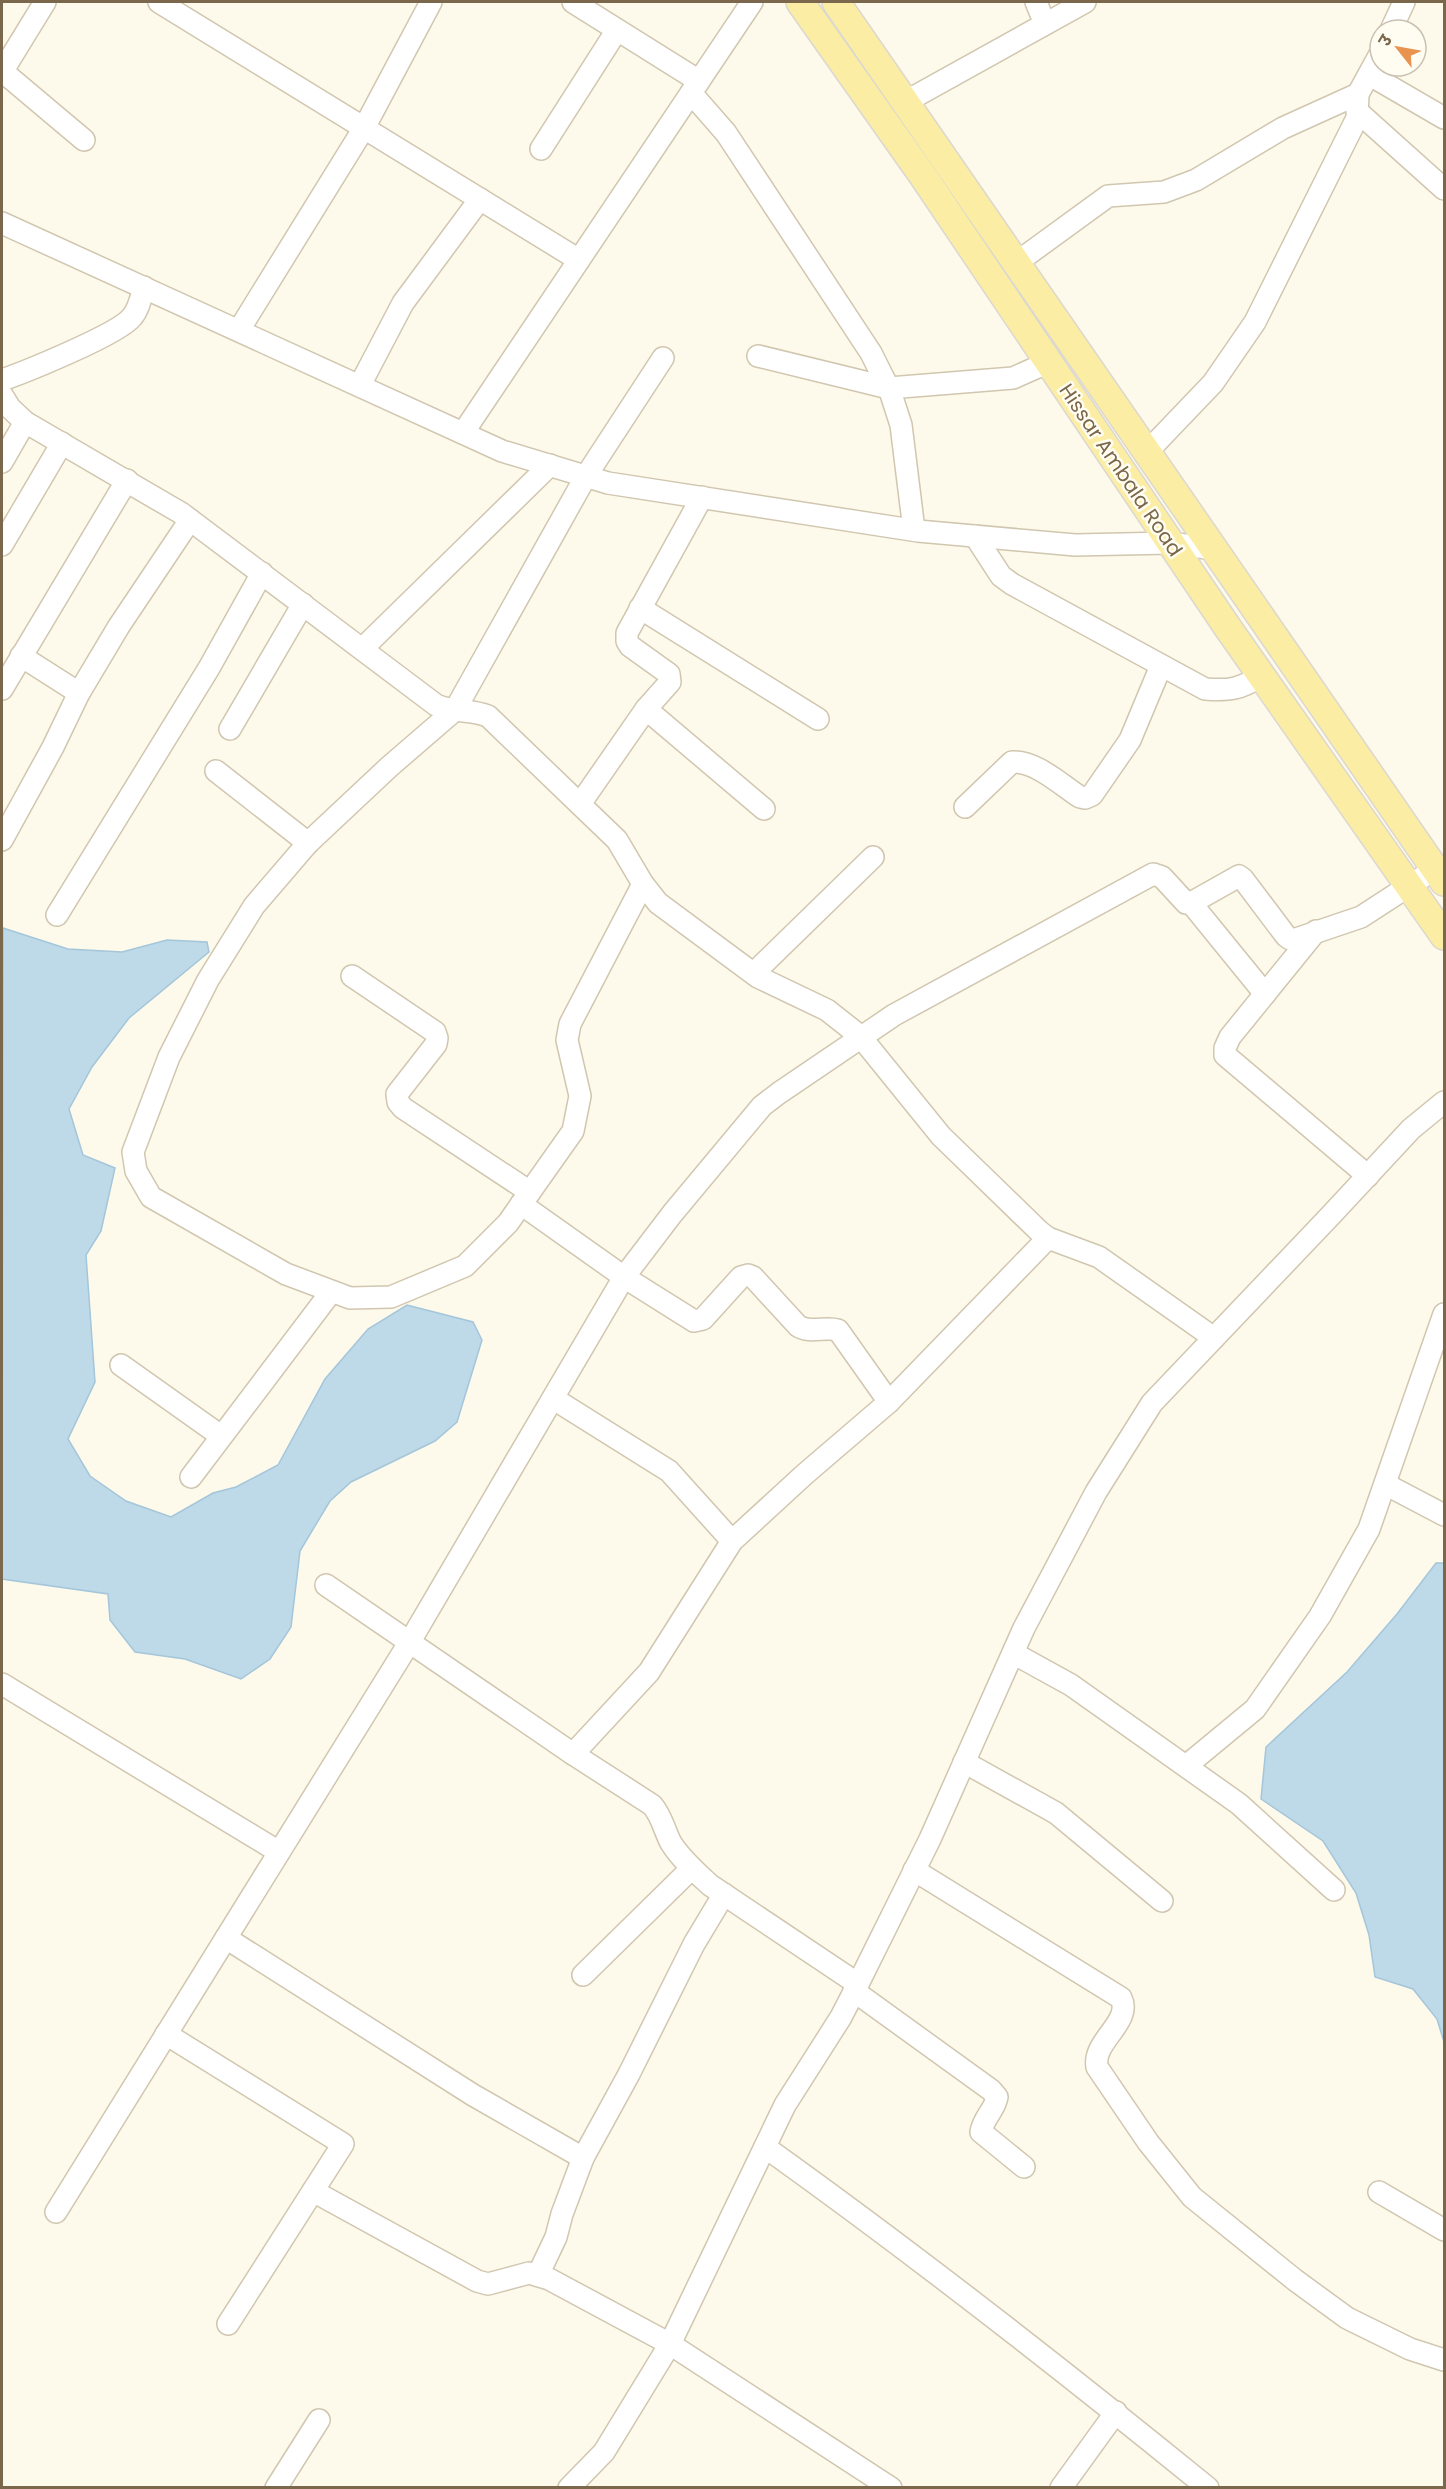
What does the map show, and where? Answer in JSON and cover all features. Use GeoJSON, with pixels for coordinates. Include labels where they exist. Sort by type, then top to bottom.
{"type":"FeatureCollection","features":[{"type":"Feature","properties":{"kind":"main road","name":"Hissar Ambala Road"},"geometry":{"type":"LineString","coordinates":[[800,2],[923,176],[1170,543],[1444,936]]}},
{"type":"Feature","properties":{"kind":"main road","name":"Hissar Ambala Road"},"geometry":{"type":"LineString","coordinates":[[836,2],[1440,876]]}},
{"type":"Feature","properties":{"kind":"street"},"geometry":{"type":"LineString","coordinates":[[159,2],[579,260]]}},
{"type":"Feature","properties":{"kind":"street"},"geometry":{"type":"LineString","coordinates":[[238,330],[364,128],[431,2]]}},
{"type":"Feature","properties":{"kind":"street"},"geometry":{"type":"LineString","coordinates":[[573,2],[618,30],[695,87],[871,353],[888,388],[901,425],[914,530]]}},
{"type":"Feature","properties":{"kind":"street"},"geometry":{"type":"LineString","coordinates":[[463,433],[752,2]]}},
{"type":"Feature","properties":{"kind":"street"},"geometry":{"type":"LineString","coordinates":[[1036,2],[1045,24]]}},
{"type":"Feature","properties":{"kind":"street"},"geometry":{"type":"LineString","coordinates":[[905,102],[1085,2]]}},
{"type":"Feature","properties":{"kind":"street"},"geometry":{"type":"LineString","coordinates":[[1397,18],[1404,2]]}},
{"type":"Feature","properties":{"kind":"street"},"geometry":{"type":"LineString","coordinates":[[38,4],[2,71],[84,140]]}},
{"type":"Feature","properties":{"kind":"street"},"geometry":{"type":"LineString","coordinates":[[541,149],[618,30]]}},
{"type":"Feature","properties":{"kind":"street"},"geometry":{"type":"LineString","coordinates":[[1147,452],[1213,383],[1255,322],[1353,126],[1358,102],[1369,78]]}},
{"type":"Feature","properties":{"kind":"street"},"geometry":{"type":"LineString","coordinates":[[1375,78],[1444,118]]}},
{"type":"Feature","properties":{"kind":"street"},"geometry":{"type":"LineString","coordinates":[[1358,102],[1444,189]]}},
{"type":"Feature","properties":{"kind":"street"},"geometry":{"type":"LineString","coordinates":[[1017,263],[1108,196],[1164,192],[1196,180],[1283,128],[1358,102]]}},
{"type":"Feature","properties":{"kind":"street"},"geometry":{"type":"LineString","coordinates":[[360,386],[403,303],[480,199]]}},
{"type":"Feature","properties":{"kind":"street"},"geometry":{"type":"LineString","coordinates":[[2,223],[502,451],[608,483],[914,530],[1075,545],[1170,543],[1214,549]]}},
{"type":"Feature","properties":{"kind":"street"},"geometry":{"type":"LineString","coordinates":[[2,380],[87,344],[126,323],[137,309],[144,287]]}},
{"type":"Feature","properties":{"kind":"street"},"geometry":{"type":"LineString","coordinates":[[758,356],[888,388],[1012,378],[1049,362]]}},
{"type":"Feature","properties":{"kind":"street"},"geometry":{"type":"LineString","coordinates":[[643,884],[570,1024],[567,1040],[580,1096],[573,1131],[508,1223],[465,1266],[391,1297],[350,1298],[286,1274],[152,1197],[136,1171],[133,1152],[169,1058],[208,980],[254,906],[308,843],[389,767],[456,710],[586,476],[663,358]]}},
{"type":"Feature","properties":{"kind":"street"},"geometry":{"type":"LineString","coordinates":[[2,395],[9,408],[25,422],[127,480],[190,520],[436,705],[447,710],[476,711],[488,716],[616,840],[643,884],[658,903],[754,973],[827,1010],[860,1036],[941,1136],[1048,1238],[1099,1257],[1214,1338]]}},
{"type":"Feature","properties":{"kind":"street"},"geometry":{"type":"LineString","coordinates":[[2,462],[25,422]]}},
{"type":"Feature","properties":{"kind":"street"},"geometry":{"type":"LineString","coordinates":[[2,545],[62,443]]}},
{"type":"Feature","properties":{"kind":"street"},"geometry":{"type":"LineString","coordinates":[[363,648],[550,465]]}},
{"type":"Feature","properties":{"kind":"street"},"geometry":{"type":"LineString","coordinates":[[2,689],[127,480]]}},
{"type":"Feature","properties":{"kind":"street"},"geometry":{"type":"LineString","coordinates":[[580,804],[646,709],[670,682],[669,674],[630,646],[627,633],[702,497]]}},
{"type":"Feature","properties":{"kind":"street"},"geometry":{"type":"LineString","coordinates":[[2,840],[53,747],[79,693],[119,626],[190,520]]}},
{"type":"Feature","properties":{"kind":"street"},"geometry":{"type":"LineString","coordinates":[[975,536],[1001,576],[1012,584],[1205,689],[1241,688],[1262,676]]}},
{"type":"Feature","properties":{"kind":"street"},"geometry":{"type":"LineString","coordinates":[[57,915],[209,668],[262,573]]}},
{"type":"Feature","properties":{"kind":"street"},"geometry":{"type":"LineString","coordinates":[[230,729],[303,604]]}},
{"type":"Feature","properties":{"kind":"street"},"geometry":{"type":"LineString","coordinates":[[640,608],[818,718]]}},
{"type":"Feature","properties":{"kind":"street"},"geometry":{"type":"LineString","coordinates":[[21,656],[79,693]]}},
{"type":"Feature","properties":{"kind":"street"},"geometry":{"type":"LineString","coordinates":[[965,807],[1012,762],[1034,766],[1080,797],[1086,798],[1092,795],[1130,740],[1161,666]]}},
{"type":"Feature","properties":{"kind":"street"},"geometry":{"type":"LineString","coordinates":[[646,709],[764,809]]}},
{"type":"Feature","properties":{"kind":"street"},"geometry":{"type":"LineString","coordinates":[[216,771],[308,843]]}},
{"type":"Feature","properties":{"kind":"street"},"geometry":{"type":"LineString","coordinates":[[754,973],[873,857]]}},
{"type":"Feature","properties":{"kind":"street"},"geometry":{"type":"LineString","coordinates":[[56,2212],[409,1643],[624,1277],[672,1214],[762,1106],[860,1036],[894,1015],[1153,874],[1162,877],[1182,900],[1191,903],[1265,994]]}},
{"type":"Feature","properties":{"kind":"street"},"geometry":{"type":"LineString","coordinates":[[1191,903],[1239,876],[1290,939],[1345,924],[1361,917],[1409,886],[1440,876]]}},
{"type":"Feature","properties":{"kind":"street"},"geometry":{"type":"LineString","coordinates":[[1317,930],[1230,1036],[1225,1054],[1368,1176]]}},
{"type":"Feature","properties":{"kind":"street"},"geometry":{"type":"LineString","coordinates":[[352,976],[435,1032],[436,1044],[397,1094],[398,1102],[403,1108],[526,1198],[624,1277],[694,1321],[703,1319],[741,1277],[748,1275],[753,1277],[798,1326],[808,1331],[830,1328],[838,1330],[889,1402]]}},
{"type":"Feature","properties":{"kind":"street"},"geometry":{"type":"LineString","coordinates":[[569,2487],[604,2452],[670,2344],[785,2105],[841,2017],[856,1987],[914,1870],[1013,1653],[1096,1492],[1152,1403],[1411,1129],[1444,1102]]}},
{"type":"Feature","properties":{"kind":"street"},"geometry":{"type":"LineString","coordinates":[[573,1754],[649,1672],[732,1541],[889,1402],[1048,1238]]}},
{"type":"Feature","properties":{"kind":"street"},"geometry":{"type":"LineString","coordinates":[[190,1477],[331,1292]]}},
{"type":"Feature","properties":{"kind":"street"},"geometry":{"type":"LineString","coordinates":[[1186,1766],[1255,1709],[1291,1661],[1320,1616],[1369,1529],[1444,1314]]}},
{"type":"Feature","properties":{"kind":"street"},"geometry":{"type":"LineString","coordinates":[[121,1365],[221,1436]]}},
{"type":"Feature","properties":{"kind":"street"},"geometry":{"type":"LineString","coordinates":[[554,1399],[669,1471],[732,1541]]}},
{"type":"Feature","properties":{"kind":"street"},"geometry":{"type":"LineString","coordinates":[[1385,1484],[1444,1515]]}},
{"type":"Feature","properties":{"kind":"street"},"geometry":{"type":"LineString","coordinates":[[326,1585],[573,1754],[652,1805],[661,1815],[673,1845],[692,1868],[724,1894],[856,1987],[991,2090],[997,2097],[996,2105],[982,2123],[981,2132],[984,2137],[1024,2167]]}},
{"type":"Feature","properties":{"kind":"street"},"geometry":{"type":"LineString","coordinates":[[1013,1653],[1071,1686],[1239,1804],[1334,1890]]}},
{"type":"Feature","properties":{"kind":"street"},"geometry":{"type":"LineString","coordinates":[[2,1684],[279,1852]]}},
{"type":"Feature","properties":{"kind":"street"},"geometry":{"type":"LineString","coordinates":[[964,1762],[1056,1813],[1162,1901]]}},
{"type":"Feature","properties":{"kind":"street"},"geometry":{"type":"LineString","coordinates":[[583,1975],[692,1868]]}},
{"type":"Feature","properties":{"kind":"street"},"geometry":{"type":"LineString","coordinates":[[914,1870],[1121,1998],[1124,2004],[1122,2014],[1096,2052],[1096,2067],[1148,2142],[1192,2197],[1295,2280],[1347,2318],[1410,2349],[1444,2360]]}},
{"type":"Feature","properties":{"kind":"street"},"geometry":{"type":"LineString","coordinates":[[538,2275],[556,2237],[562,2214],[584,2158],[694,1944],[724,1894]]}},
{"type":"Feature","properties":{"kind":"street"},"geometry":{"type":"LineString","coordinates":[[226,1938],[473,2095],[584,2158]]}},
{"type":"Feature","properties":{"kind":"street"},"geometry":{"type":"LineString","coordinates":[[166,2034],[342,2142],[342,2148],[228,2324]]}},
{"type":"Feature","properties":{"kind":"street"},"geometry":{"type":"LineString","coordinates":[[765,2147],[867,2220],[1116,2412],[1208,2487]]}},
{"type":"Feature","properties":{"kind":"street"},"geometry":{"type":"LineString","coordinates":[[313,2191],[477,2281],[488,2284],[529,2273],[538,2275],[670,2344],[891,2487]]}},
{"type":"Feature","properties":{"kind":"street"},"geometry":{"type":"LineString","coordinates":[[1379,2192],[1444,2230]]}},
{"type":"Feature","properties":{"kind":"street"},"geometry":{"type":"LineString","coordinates":[[1061,2487],[1116,2412]]}},
{"type":"Feature","properties":{"kind":"street"},"geometry":{"type":"LineString","coordinates":[[276,2487],[319,2420]]}},
{"type":"Feature","properties":{"kind":"water"},"geometry":{"type":"Polygon","coordinates":[[[3,928],[68,949],[122,952],[167,940],[207,942],[209,952],[129,1018],[92,1067],[69,1109],[83,1155],[115,1168],[101,1231],[86,1255],[95,1382],[68,1439],[90,1476],[126,1501],[171,1517],[213,1493],[236,1487],[278,1465],[325,1379],[368,1329],[407,1305],[473,1322],[482,1340],[457,1422],[435,1441],[351,1482],[330,1501],[300,1551],[291,1627],[270,1659],[241,1679],[185,1659],[135,1652],[110,1620],[108,1594],[2,1579],[3,928]]]}},
{"type":"Feature","properties":{"kind":"water"},"geometry":{"type":"Polygon","coordinates":[[[1436,1563],[1444,1563],[1444,2042],[1437,2019],[1413,1989],[1375,1977],[1369,1935],[1356,1893],[1323,1841],[1261,1799],[1266,1747],[1347,1672],[1397,1614],[1436,1563]]]}}]}
